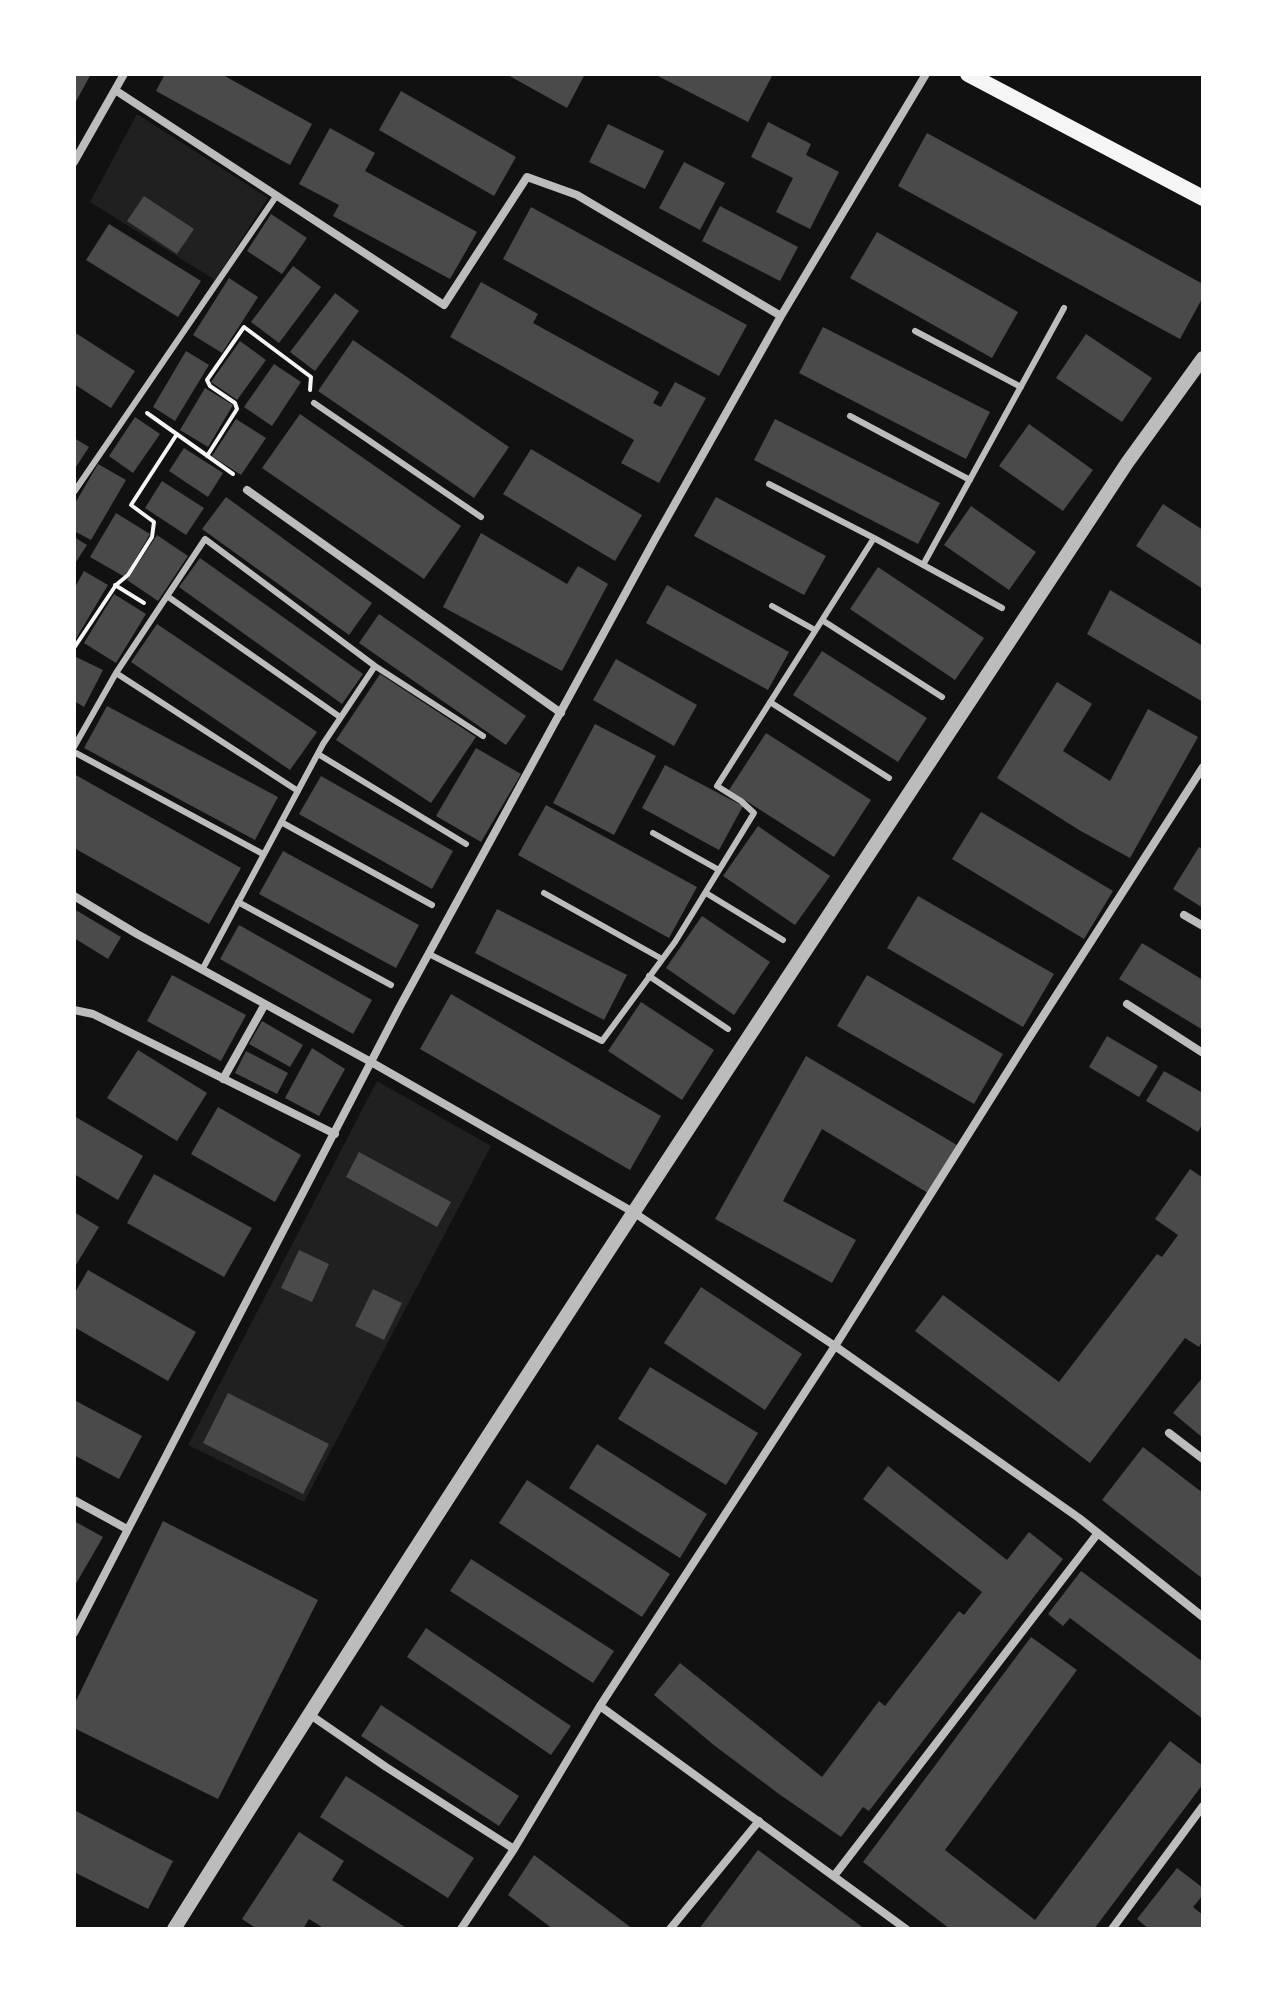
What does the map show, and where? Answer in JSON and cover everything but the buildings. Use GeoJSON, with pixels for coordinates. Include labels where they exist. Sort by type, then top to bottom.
{"type":"FeatureCollection","features":[{"type":"Feature","properties":{"kind":"main road"},"geometry":{"type":"LineString","coordinates":[[968,74],[1203,198]]}},
{"type":"Feature","properties":{"kind":"street"},"geometry":{"type":"LineString","coordinates":[[74,162],[124,74]]}},
{"type":"Feature","properties":{"kind":"street"},"geometry":{"type":"LineString","coordinates":[[74,1633],[371,1062],[648,552],[781,316],[926,74]]}},
{"type":"Feature","properties":{"kind":"street"},"geometry":{"type":"LineString","coordinates":[[115,90],[444,305],[527,177],[577,195],[781,316]]}},
{"type":"Feature","properties":{"kind":"street"},"geometry":{"type":"LineString","coordinates":[[174,1929],[309,1713],[633,1212],[1127,463],[1203,358]]}},
{"type":"Feature","properties":{"kind":"street"},"geometry":{"type":"LineString","coordinates":[[247,490],[561,713]]}},
{"type":"Feature","properties":{"kind":"street"},"geometry":{"type":"LineString","coordinates":[[461,1929],[514,1849],[600,1706],[835,1346],[1203,767]]}},
{"type":"Feature","properties":{"kind":"street"},"geometry":{"type":"LineString","coordinates":[[74,896],[633,1212],[835,1346],[1066,1509],[1203,1617]]}},
{"type":"Feature","properties":{"kind":"street"},"geometry":{"type":"LineString","coordinates":[[1184,915],[1203,926]]}},
{"type":"Feature","properties":{"kind":"street"},"geometry":{"type":"LineString","coordinates":[[223,1079],[265,1004]]}},
{"type":"Feature","properties":{"kind":"street"},"geometry":{"type":"LineString","coordinates":[[1127,1004],[1203,1053]]}},
{"type":"Feature","properties":{"kind":"street"},"geometry":{"type":"LineString","coordinates":[[74,1010],[93,1014],[335,1134]]}},
{"type":"Feature","properties":{"kind":"street"},"geometry":{"type":"LineString","coordinates":[[1169,1433],[1203,1459]]}},
{"type":"Feature","properties":{"kind":"street"},"geometry":{"type":"LineString","coordinates":[[74,1500],[127,1529]]}},
{"type":"Feature","properties":{"kind":"street"},"geometry":{"type":"LineString","coordinates":[[834,1876],[1098,1533]]}},
{"type":"Feature","properties":{"kind":"street"},"geometry":{"type":"LineString","coordinates":[[600,1706],[906,1929]]}},
{"type":"Feature","properties":{"kind":"street"},"geometry":{"type":"LineString","coordinates":[[309,1713],[386,1767],[514,1849]]}},
{"type":"Feature","properties":{"kind":"street"},"geometry":{"type":"LineString","coordinates":[[1112,1929],[1203,1806]]}},
{"type":"Feature","properties":{"kind":"street"},"geometry":{"type":"LineString","coordinates":[[670,1929],[759,1821]]}},
{"type":"Feature","properties":{"kind":"lane"},"geometry":{"type":"LineString","coordinates":[[74,492],[277,195]]}},
{"type":"Feature","properties":{"kind":"lane"},"geometry":{"type":"LineString","coordinates":[[923,565],[1064,308]]}},
{"type":"Feature","properties":{"kind":"lane"},"geometry":{"type":"LineString","coordinates":[[915,331],[1021,387]]}},
{"type":"Feature","properties":{"kind":"lane"},"geometry":{"type":"LineString","coordinates":[[314,403],[481,517]]}},
{"type":"Feature","properties":{"kind":"lane"},"geometry":{"type":"LineString","coordinates":[[850,416],[970,480]]}},
{"type":"Feature","properties":{"kind":"lane"},"geometry":{"type":"LineString","coordinates":[[769,484],[1002,608]]}},
{"type":"Feature","properties":{"kind":"lane"},"geometry":{"type":"LineString","coordinates":[[429,954],[602,1041],[706,893],[754,813],[717,786],[874,538]]}},
{"type":"Feature","properties":{"kind":"lane"},"geometry":{"type":"LineString","coordinates":[[263,854],[74,750],[116,673],[205,539],[375,666],[483,736]]}},
{"type":"Feature","properties":{"kind":"lane"},"geometry":{"type":"LineString","coordinates":[[167,596],[340,717]]}},
{"type":"Feature","properties":{"kind":"lane"},"geometry":{"type":"LineString","coordinates":[[772,606],[815,630]]}},
{"type":"Feature","properties":{"kind":"lane"},"geometry":{"type":"LineString","coordinates":[[822,620],[942,697]]}},
{"type":"Feature","properties":{"kind":"lane"},"geometry":{"type":"LineString","coordinates":[[202,970],[318,754],[375,666]]}},
{"type":"Feature","properties":{"kind":"lane"},"geometry":{"type":"LineString","coordinates":[[116,673],[298,791]]}},
{"type":"Feature","properties":{"kind":"lane"},"geometry":{"type":"LineString","coordinates":[[770,702],[889,778]]}},
{"type":"Feature","properties":{"kind":"lane"},"geometry":{"type":"LineString","coordinates":[[318,754],[466,844]]}},
{"type":"Feature","properties":{"kind":"lane"},"geometry":{"type":"LineString","coordinates":[[281,822],[432,905]]}},
{"type":"Feature","properties":{"kind":"lane"},"geometry":{"type":"LineString","coordinates":[[653,833],[719,870]]}},
{"type":"Feature","properties":{"kind":"lane"},"geometry":{"type":"LineString","coordinates":[[544,893],[662,959]]}},
{"type":"Feature","properties":{"kind":"lane"},"geometry":{"type":"LineString","coordinates":[[706,893],[783,940]]}},
{"type":"Feature","properties":{"kind":"lane"},"geometry":{"type":"LineString","coordinates":[[238,902],[391,985]]}},
{"type":"Feature","properties":{"kind":"lane"},"geometry":{"type":"LineString","coordinates":[[649,976],[728,1029]]}},
{"type":"Feature","properties":{"kind":"path"},"geometry":{"type":"LineString","coordinates":[[207,456],[237,409],[235,403],[210,386],[207,380],[244,327],[311,377],[314,403]]}},
{"type":"Feature","properties":{"kind":"path"},"geometry":{"type":"LineString","coordinates":[[135,404],[233,474]]}},
{"type":"Feature","properties":{"kind":"path"},"geometry":{"type":"LineString","coordinates":[[74,648],[152,537],[154,522],[131,505],[177,434]]}},
{"type":"Feature","properties":{"kind":"path"},"geometry":{"type":"LineString","coordinates":[[116,585],[156,611]]}},
{"type":"Feature","properties":{"kind":"shaded area"},"geometry":{"type":"Polygon","coordinates":[[[137,114],[268,198],[215,280],[90,202],[137,114]]]}},
{"type":"Feature","properties":{"kind":"shaded area"},"geometry":{"type":"Polygon","coordinates":[[[377,1081],[491,1146],[304,1502],[188,1445],[377,1081]]]}}]}
